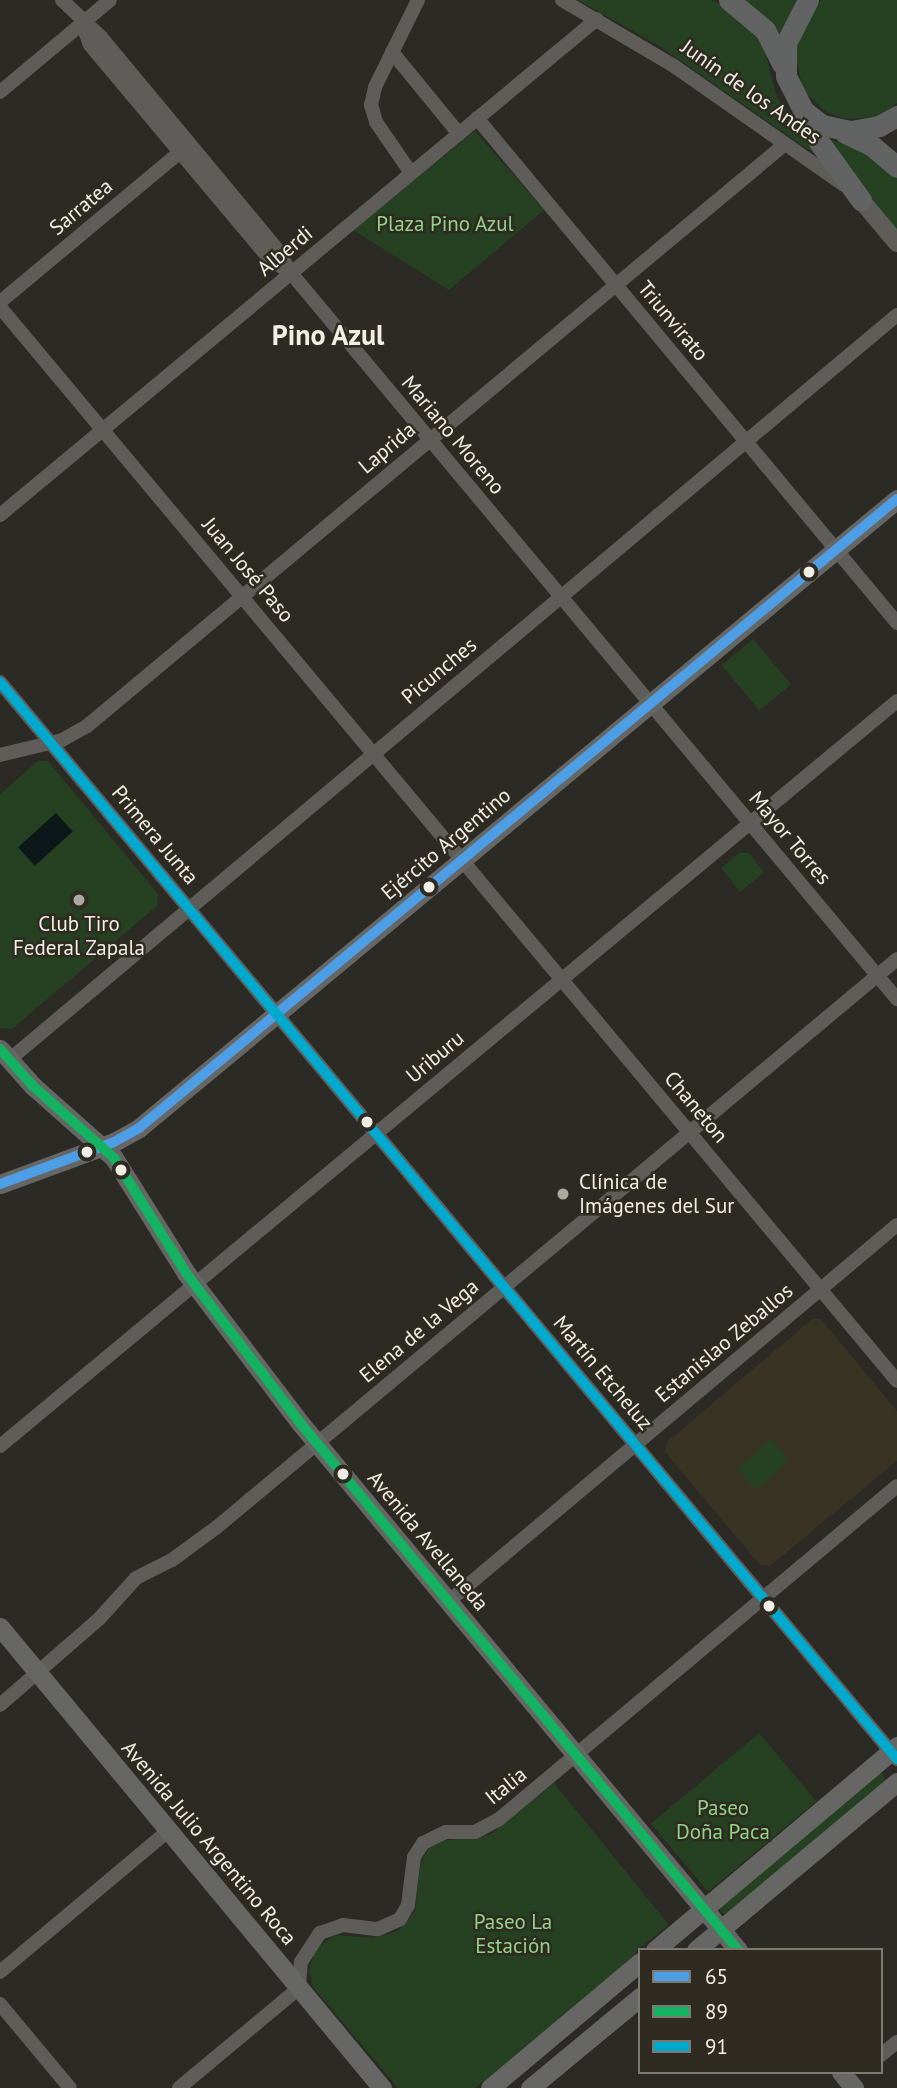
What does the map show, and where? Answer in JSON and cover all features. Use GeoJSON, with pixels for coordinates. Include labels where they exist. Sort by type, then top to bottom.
{"type":"FeatureCollection","features":[{"type":"Feature","properties":{"kind":"main road"},"geometry":{"type":"LineString","coordinates":[[729,0],[765,30],[802,110],[825,151],[861,200]]}},
{"type":"Feature","properties":{"kind":"main road"},"geometry":{"type":"LineString","coordinates":[[786,76],[786,43],[808,0]]}},
{"type":"Feature","properties":{"kind":"main road"},"geometry":{"type":"LineString","coordinates":[[802,110],[836,130],[871,145],[897,167]]}},
{"type":"Feature","properties":{"kind":"main road"},"geometry":{"type":"LineString","coordinates":[[836,130],[866,130],[897,116]]}},
{"type":"Feature","properties":{"kind":"main road","name":"Ejército Argentino"},"geometry":{"type":"LineString","coordinates":[[0,1184],[104,1145],[139,1128],[897,499]]}},
{"type":"Feature","properties":{"kind":"main road","name":"Avenida Avellaneda"},"geometry":{"type":"LineString","coordinates":[[5,1054],[104,1145],[194,1284],[318,1443],[736,1948]]}},
{"type":"Feature","properties":{"kind":"main road","name":"Avenida Julio Argentino Roca"},"geometry":{"type":"LineString","coordinates":[[0,1627],[382,2088]]}},
{"type":"Feature","properties":{"kind":"main road"},"geometry":{"type":"LineString","coordinates":[[657,1948],[895,1752]]}},
{"type":"Feature","properties":{"kind":"main road"},"geometry":{"type":"LineString","coordinates":[[698,1948],[897,1782]]}},
{"type":"Feature","properties":{"kind":"main road"},"geometry":{"type":"LineString","coordinates":[[491,2088],[638,1964]]}},
{"type":"Feature","properties":{"kind":"main road"},"geometry":{"type":"LineString","coordinates":[[530,2088],[638,1999]]}},
{"type":"Feature","properties":{"kind":"street"},"geometry":{"type":"LineString","coordinates":[[62,0],[82,23]]}},
{"type":"Feature","properties":{"kind":"street"},"geometry":{"type":"LineString","coordinates":[[0,92],[110,0]]}},
{"type":"Feature","properties":{"kind":"street"},"geometry":{"type":"LineString","coordinates":[[411,173],[376,122],[371,105],[375,87],[418,0]]}},
{"type":"Feature","properties":{"kind":"street","name":"Junín de los Andes"},"geometry":{"type":"LineString","coordinates":[[562,0],[597,19],[785,144],[861,200],[897,243]]}},
{"type":"Feature","properties":{"kind":"street","name":"Alberdi"},"geometry":{"type":"LineString","coordinates":[[0,515],[597,19]]}},
{"type":"Feature","properties":{"kind":"street","name":"Mariano Moreno"},"geometry":{"type":"LineString","coordinates":[[82,23],[90,45],[184,148],[268,257],[291,273],[651,704]]}},
{"type":"Feature","properties":{"kind":"street"},"geometry":{"type":"LineString","coordinates":[[392,52],[459,134]]}},
{"type":"Feature","properties":{"kind":"street","name":"Triunvirato"},"geometry":{"type":"LineString","coordinates":[[477,118],[897,623]]}},
{"type":"Feature","properties":{"kind":"street","name":"Laprida"},"geometry":{"type":"LineString","coordinates":[[0,755],[51,743],[87,726],[785,144]]}},
{"type":"Feature","properties":{"kind":"street","name":"Sarratea"},"geometry":{"type":"LineString","coordinates":[[0,305],[184,148]]}},
{"type":"Feature","properties":{"kind":"street","name":"Juan José Paso"},"geometry":{"type":"LineString","coordinates":[[0,305],[463,860]]}},
{"type":"Feature","properties":{"kind":"street","name":"Picunches"},"geometry":{"type":"LineString","coordinates":[[5,1054],[189,908],[897,315]]}},
{"type":"Feature","properties":{"kind":"street","name":"Primera Junta"},"geometry":{"type":"LineString","coordinates":[[0,682],[277,1014]]}},
{"type":"Feature","properties":{"kind":"street","name":"Uriburu"},"geometry":{"type":"LineString","coordinates":[[0,1446],[897,701]]}},
{"type":"Feature","properties":{"kind":"street","name":"Mayor Torres"},"geometry":{"type":"LineString","coordinates":[[651,704],[897,999]]}},
{"type":"Feature","properties":{"kind":"street","name":"Chaneton"},"geometry":{"type":"LineString","coordinates":[[463,860],[897,1381]]}},
{"type":"Feature","properties":{"kind":"street","name":"Elena de la Vega"},"geometry":{"type":"LineString","coordinates":[[0,1705],[99,1619],[136,1578],[200,1541],[897,959]]}},
{"type":"Feature","properties":{"kind":"street","name":"Martín Etcheluz"},"geometry":{"type":"LineString","coordinates":[[277,1014],[763,1598],[895,1752]]}},
{"type":"Feature","properties":{"kind":"street","name":"Estanislao Zeballos"},"geometry":{"type":"LineString","coordinates":[[449,1601],[897,1225]]}},
{"type":"Feature","properties":{"kind":"street","name":"Italia"},"geometry":{"type":"LineString","coordinates":[[299,1988],[301,1962],[320,1933],[344,1925],[383,1928],[403,1915],[414,1857],[423,1843],[437,1834],[469,1833],[489,1826],[897,1486]]}},
{"type":"Feature","properties":{"kind":"street"},"geometry":{"type":"LineString","coordinates":[[0,1972],[169,1830]]}},
{"type":"Feature","properties":{"kind":"street"},"geometry":{"type":"LineString","coordinates":[[179,2088],[299,1988]]}},
{"type":"Feature","properties":{"kind":"street"},"geometry":{"type":"LineString","coordinates":[[0,2004],[70,2088]]}},
{"type":"Feature","properties":{"kind":"street"},"geometry":{"type":"LineString","coordinates":[[883,2053],[897,2042]]}},
{"type":"Feature","properties":{"kind":"shaded area"},"geometry":{"type":"Polygon","coordinates":[[[56,813],[73,832],[35,866],[18,847],[56,813]]]}},
{"type":"Feature","properties":{"kind":"shaded area"},"geometry":{"type":"Polygon","coordinates":[[[812,1319],[821,1319],[897,1411],[897,1461],[770,1566],[760,1565],[665,1452],[667,1442],[812,1319]]]}},
{"type":"Feature","properties":{"kind":"green space"},"geometry":{"type":"Polygon","coordinates":[[[578,0],[712,0],[727,8],[749,23],[764,48],[777,98],[826,162],[661,47],[578,0]]]}},
{"type":"Feature","properties":{"kind":"green space"},"geometry":{"type":"Polygon","coordinates":[[[743,0],[797,0],[779,35],[743,0]]]}},
{"type":"Feature","properties":{"kind":"green space"},"geometry":{"type":"Polygon","coordinates":[[[821,0],[897,0],[897,103],[875,117],[846,119],[826,112],[803,90],[794,49],[821,0]]]}},
{"type":"Feature","properties":{"kind":"green space","name":"Plaza Pino Azul"},"geometry":{"type":"Polygon","coordinates":[[[475,131],[544,210],[449,290],[353,230],[475,131]]]}},
{"type":"Feature","properties":{"kind":"green space"},"geometry":{"type":"Polygon","coordinates":[[[826,138],[860,150],[897,177],[897,233],[826,138]]]}},
{"type":"Feature","properties":{"kind":"green space"},"geometry":{"type":"Polygon","coordinates":[[[753,639],[791,684],[760,711],[722,665],[753,639]]]}},
{"type":"Feature","properties":{"kind":"green space","name":"Club Tiro Federal Zapala"},"geometry":{"type":"Polygon","coordinates":[[[38,761],[48,761],[158,894],[157,906],[12,1029],[0,1028],[0,794],[38,761]]]}},
{"type":"Feature","properties":{"kind":"green space"},"geometry":{"type":"Polygon","coordinates":[[[739,853],[749,853],[764,872],[740,892],[721,868],[739,853]]]}},
{"type":"Feature","properties":{"kind":"green space"},"geometry":{"type":"Polygon","coordinates":[[[771,1439],[789,1460],[755,1490],[737,1469],[771,1439]]]}},
{"type":"Feature","properties":{"kind":"green space","name":"Paseo Doña Paca"},"geometry":{"type":"Polygon","coordinates":[[[759,1733],[816,1801],[708,1892],[651,1824],[759,1733]]]}},
{"type":"Feature","properties":{"kind":"green space"},"geometry":{"type":"Polygon","coordinates":[[[880,1772],[886,1780],[726,1915],[721,1912],[719,1906],[880,1772]]]}},
{"type":"Feature","properties":{"kind":"green space","name":"Paseo La Estación"},"geometry":{"type":"Polygon","coordinates":[[[554,1783],[669,1925],[638,1948],[620,1975],[475,2088],[398,2088],[313,1987],[309,1971],[315,1950],[335,1935],[373,1938],[398,1931],[415,1911],[420,1866],[428,1849],[442,1841],[490,1835],[554,1783]]]}},
{"type":"Feature","properties":{"kind":"transit line","name":"65"},"geometry":{"type":"LineString","coordinates":[[0,1184],[114,1142],[139,1128],[897,499]]}},
{"type":"Feature","properties":{"kind":"transit line","name":"91"},"geometry":{"type":"LineString","coordinates":[[0,682],[897,1759]]}},
{"type":"Feature","properties":{"kind":"transit line","name":"89"},"geometry":{"type":"LineString","coordinates":[[0,1049],[33,1086],[114,1158],[186,1273],[301,1424],[736,1948]]}},
{"type":"Feature","properties":{"kind":"place","name":"Club Tiro Federal Zapala"},"geometry":{"type":"Point","coordinates":[79,900]}},
{"type":"Feature","properties":{"kind":"place","name":"Clínica de Imágenes del Sur"},"geometry":{"type":"Point","coordinates":[563,1194]}},
{"type":"Feature","properties":{"kind":"district","name":"Pino Azul"},"geometry":{"type":"Point","coordinates":[328,335]}}]}
